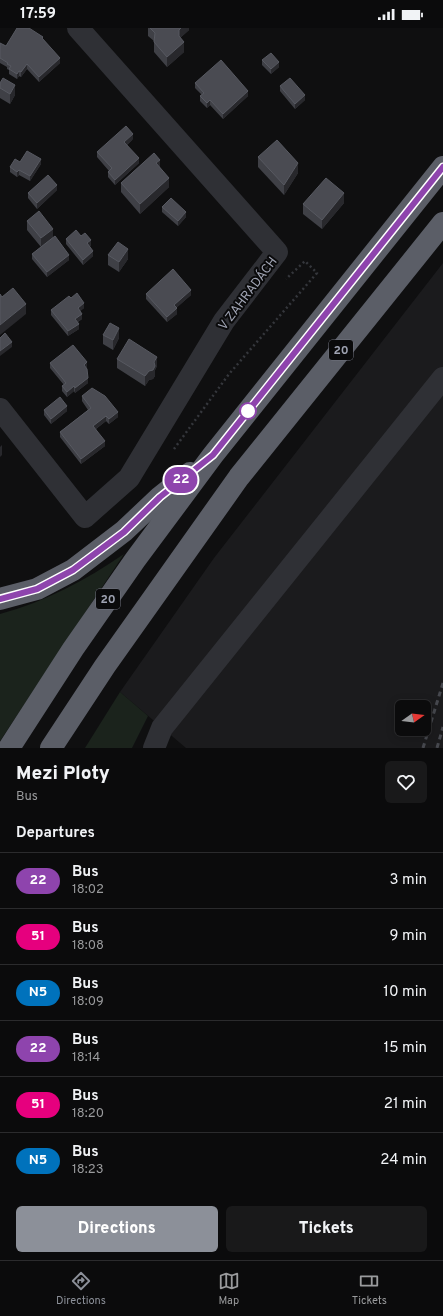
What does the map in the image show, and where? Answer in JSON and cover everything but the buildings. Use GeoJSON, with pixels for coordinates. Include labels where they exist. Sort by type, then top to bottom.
{"type":"FeatureCollection","features":[{"type":"Feature","properties":{"kind":"highway","name":"20"},"geometry":{"type":"LineString","coordinates":[[9,748],[73,649],[130,566],[213,455],[443,167]]}},
{"type":"Feature","properties":{"kind":"highway","name":"20"},"geometry":{"type":"LineString","coordinates":[[51,748],[105,666],[239,477],[443,224]]}},
{"type":"Feature","properties":{"kind":"highway"},"geometry":{"type":"LineString","coordinates":[[0,599],[37,589],[73,570],[124,532],[160,497],[213,455]]}},
{"type":"Feature","properties":{"kind":"street","name":"V ZAHRADÁCH"},"geometry":{"type":"LineString","coordinates":[[0,409],[85,517],[129,478],[224,321],[277,252],[78,28]]}},
{"type":"Feature","properties":{"kind":"street"},"geometry":{"type":"LineString","coordinates":[[154,748],[162,728],[443,378]]}},
{"type":"Feature","properties":{"kind":"path"},"geometry":{"type":"LineString","coordinates":[[170,454],[229,374],[317,273],[305,261],[283,281]]}},
{"type":"Feature","properties":{"kind":"shaded area"},"geometry":{"type":"Polygon","coordinates":[[[443,263],[443,748],[186,748],[120,692],[214,558],[443,263]]]}},
{"type":"Feature","properties":{"kind":"shaded area"},"geometry":{"type":"Polygon","coordinates":[[[124,554],[0,741],[0,614],[49,597],[95,573],[124,554]]]}},
{"type":"Feature","properties":{"kind":"shaded area"},"geometry":{"type":"Polygon","coordinates":[[[120,692],[148,716],[132,748],[85,748],[120,692]]]}},
{"type":"Feature","properties":{"kind":"railway"},"geometry":{"type":"LineString","coordinates":[[423,748],[443,683]]}},
{"type":"Feature","properties":{"kind":"railway"},"geometry":{"type":"LineString","coordinates":[[437,748],[443,727]]}},
{"type":"Feature","properties":{"kind":"bus line","name":"22"},"geometry":{"type":"LineString","coordinates":[[0,599],[37,589],[73,570],[124,532],[160,497],[213,455],[443,167]]}}]}
